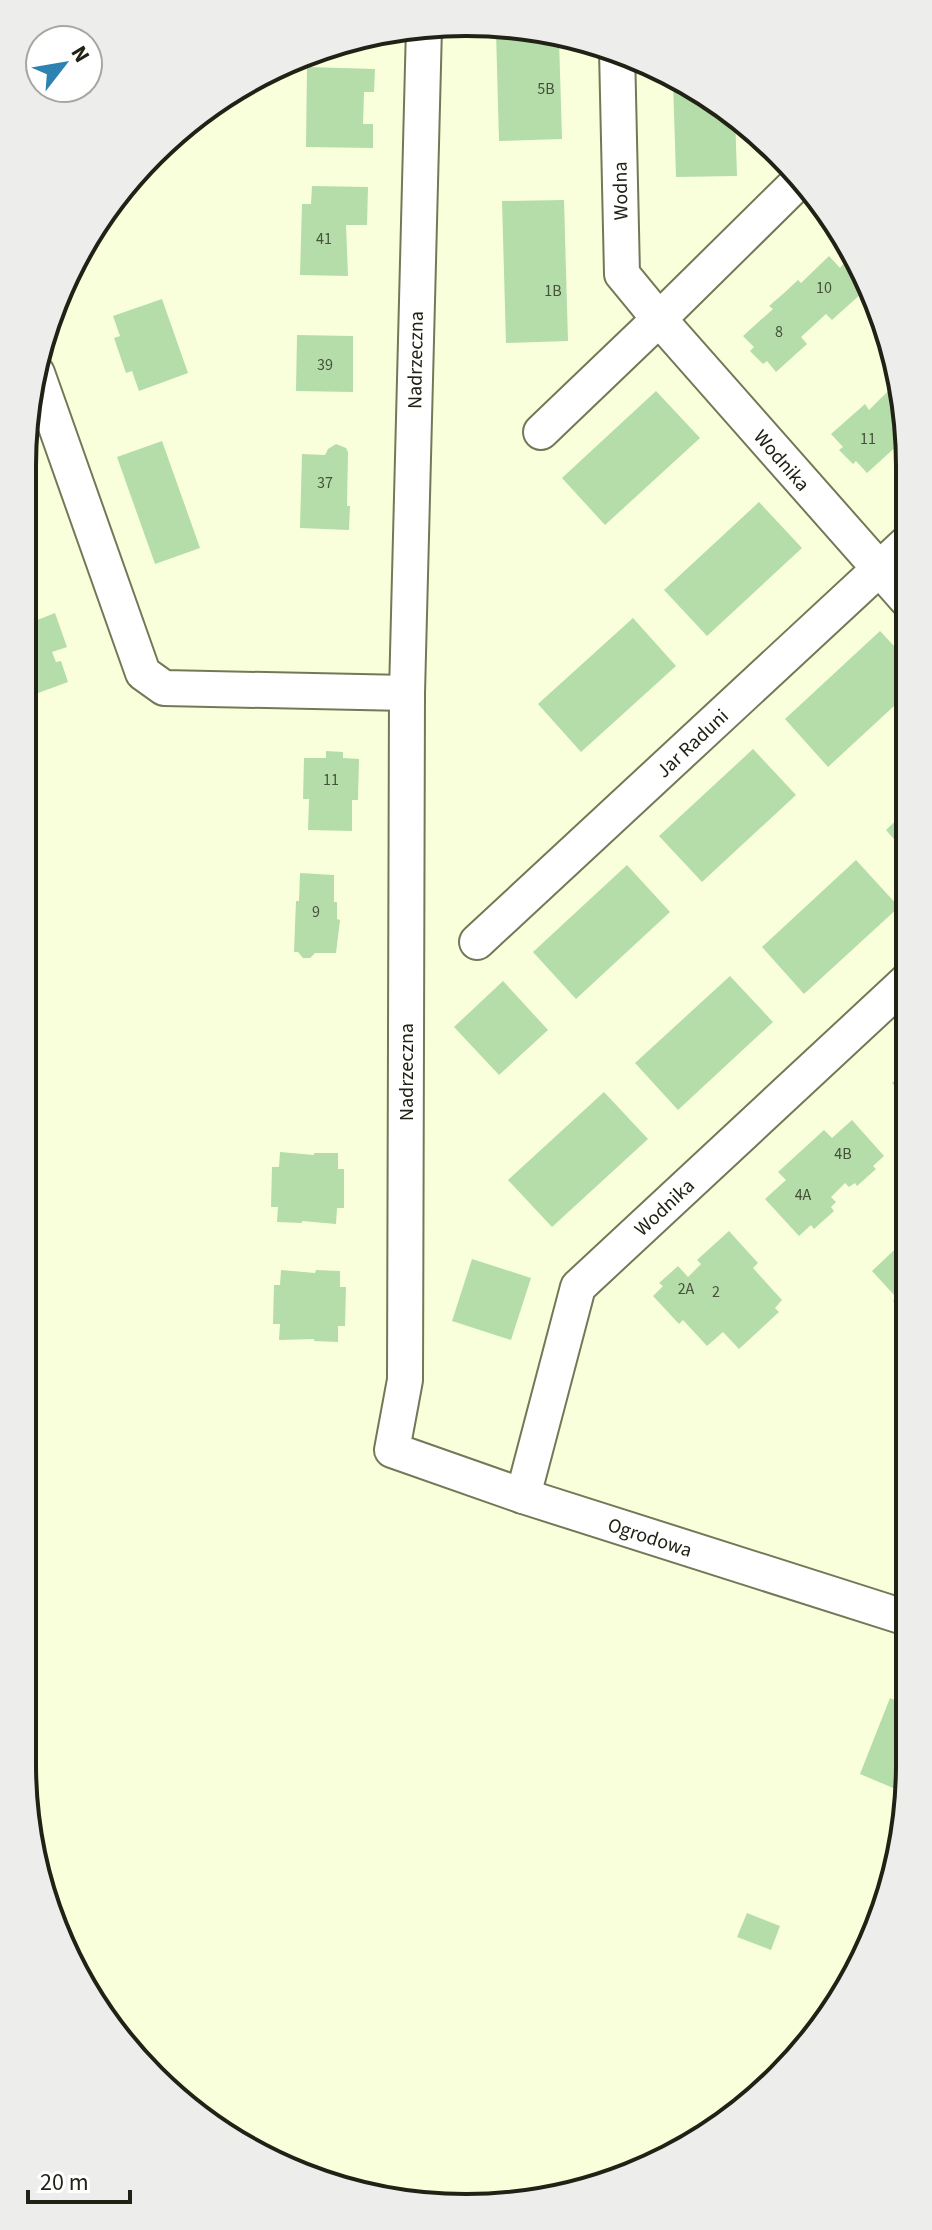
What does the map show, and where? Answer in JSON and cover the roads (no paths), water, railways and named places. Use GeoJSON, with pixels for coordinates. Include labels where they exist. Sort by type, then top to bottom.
{"type":"FeatureCollection","features":[{"type":"Feature","properties":{"kind":"street","name":"Nadrzeczna"},"geometry":{"type":"LineString","coordinates":[[392,1450],[405,1380],[407,693],[424,39]]}},
{"type":"Feature","properties":{"kind":"street","name":"Wodna"},"geometry":{"type":"LineString","coordinates":[[617,64],[622,274],[659,319]]}},
{"type":"Feature","properties":{"kind":"street"},"geometry":{"type":"LineString","coordinates":[[541,432],[793,187]]}},
{"type":"Feature","properties":{"kind":"street","name":"Wodnika"},"geometry":{"type":"LineString","coordinates":[[659,319],[896,589]]}},
{"type":"Feature","properties":{"kind":"street"},"geometry":{"type":"LineString","coordinates":[[43,390],[143,673],[164,688],[407,693]]}},
{"type":"Feature","properties":{"kind":"street","name":"Jar Raduni"},"geometry":{"type":"LineString","coordinates":[[477,942],[896,553]]}},
{"type":"Feature","properties":{"kind":"street","name":"Wodnika"},"geometry":{"type":"LineString","coordinates":[[523,1496],[578,1287],[896,991]]}},
{"type":"Feature","properties":{"kind":"street","name":"Ogrodowa"},"geometry":{"type":"LineString","coordinates":[[392,1450],[523,1496],[896,1615]]}}]}
